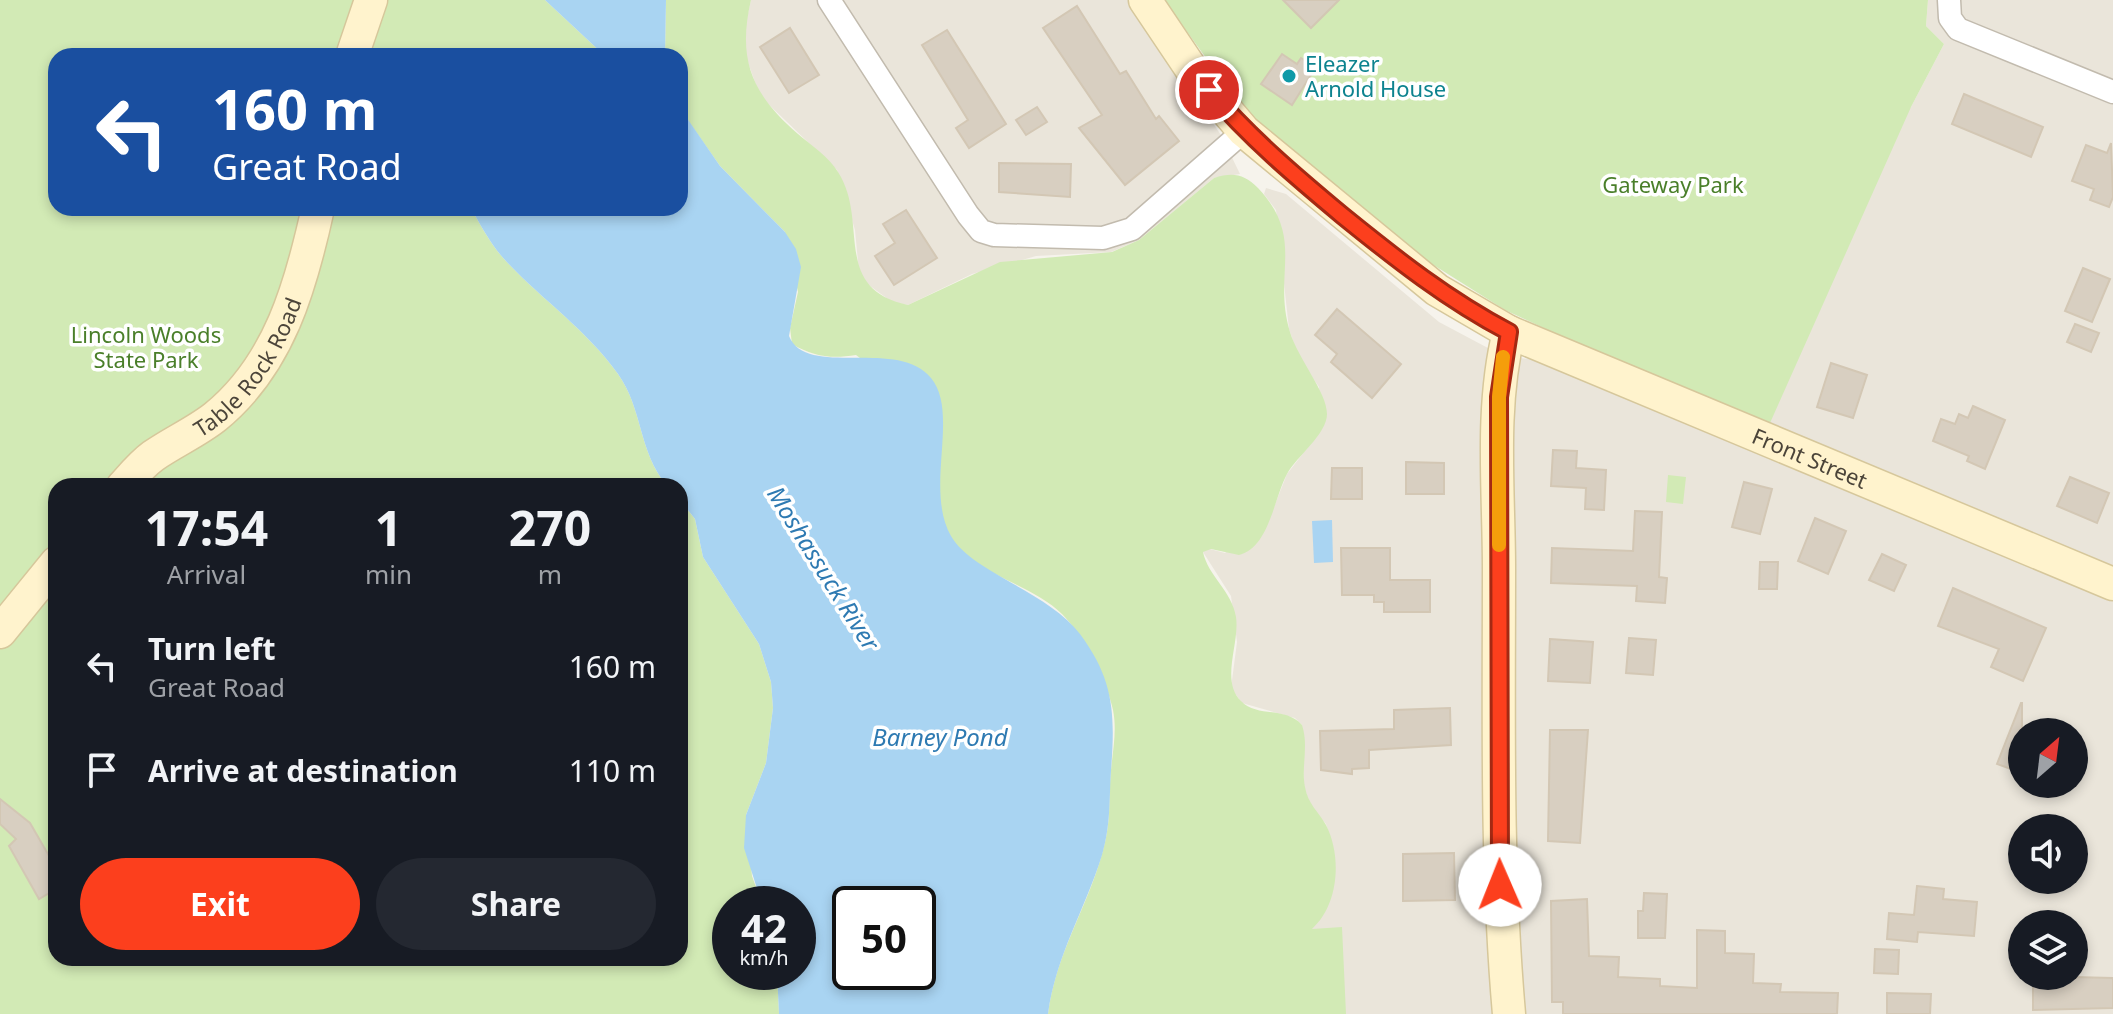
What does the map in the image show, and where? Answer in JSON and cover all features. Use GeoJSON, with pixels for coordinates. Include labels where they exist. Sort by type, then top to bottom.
{"type":"FeatureCollection","features":[{"type":"Feature","properties":{"kind":"main road"},"geometry":{"type":"LineString","coordinates":[[355,48],[371,0]]}},
{"type":"Feature","properties":{"kind":"main road","name":"Front Street"},"geometry":{"type":"LineString","coordinates":[[1145,0],[1192,70],[1244,131],[1426,282],[1463,308],[1509,332],[2113,584]]}},
{"type":"Feature","properties":{"kind":"main road","name":"Table Rock Road"},"geometry":{"type":"LineString","coordinates":[[131,478],[151,458],[213,419],[242,393],[270,354],[301,277],[316,216]]}},
{"type":"Feature","properties":{"kind":"main road"},"geometry":{"type":"LineString","coordinates":[[1509,332],[1499,397],[1500,913],[1509,1014]]}},
{"type":"Feature","properties":{"kind":"main road"},"geometry":{"type":"LineString","coordinates":[[0,632],[48,573]]}},
{"type":"Feature","properties":{"kind":"street"},"geometry":{"type":"LineString","coordinates":[[829,0],[981,231],[994,235],[1118,235],[1132,229],[1244,131]]}},
{"type":"Feature","properties":{"kind":"street"},"geometry":{"type":"LineString","coordinates":[[1949,0],[1950,18],[1958,29],[2113,92]]}},
{"type":"Feature","properties":{"kind":"shaded area"},"geometry":{"type":"Polygon","coordinates":[[[751,0],[1128,0],[1221,135],[1240,174],[1214,178],[1139,240],[1111,252],[1036,256],[972,274],[908,305],[892,302],[866,283],[859,272],[855,230],[837,170],[760,96],[746,57],[744,31],[751,0]]]}},
{"type":"Feature","properties":{"kind":"shaded area"},"geometry":{"type":"Polygon","coordinates":[[[1928,0],[2113,0],[2113,1014],[1209,1014],[1332,843],[1326,824],[1309,804],[1304,785],[1302,725],[1295,718],[1242,703],[1231,688],[1237,642],[1231,596],[1203,552],[1206,548],[1225,553],[1270,517],[1287,474],[1322,429],[1319,387],[1298,356],[1289,329],[1276,210],[1264,194],[1266,188],[1286,194],[1439,322],[1503,356],[1638,372],[1911,107],[1944,44],[1926,26],[1928,0]]]}},
{"type":"Feature","properties":{"kind":"green space","name":"Lincoln Woods State Park"},"geometry":{"type":"Polygon","coordinates":[[[0,0],[545,0],[596,48],[48,48],[48,216],[476,216],[505,260],[592,343],[618,374],[632,401],[645,444],[661,478],[48,478],[48,966],[688,966],[688,510],[695,519],[703,557],[759,644],[771,682],[773,708],[766,763],[746,815],[756,886],[712,886],[712,990],[778,990],[779,1014],[0,1014],[0,0]]]}},
{"type":"Feature","properties":{"kind":"green space"},"geometry":{"type":"Polygon","coordinates":[[[666,0],[751,0],[746,41],[752,74],[759,90],[782,119],[825,156],[838,172],[847,191],[860,269],[869,284],[884,296],[908,305],[1000,262],[1112,252],[1139,240],[1214,178],[1221,176],[1233,175],[1248,180],[1272,206],[1281,224],[1284,240],[1285,311],[1290,332],[1326,405],[1326,422],[1287,474],[1264,533],[1257,543],[1239,555],[1211,549],[1203,552],[1234,608],[1237,627],[1231,672],[1235,693],[1248,706],[1288,716],[1302,725],[1305,787],[1308,798],[1331,837],[1336,865],[1333,894],[1321,919],[1312,929],[1342,927],[1346,1014],[1048,1014],[1064,952],[1095,875],[1107,831],[1115,725],[1100,672],[1086,646],[1062,614],[1032,593],[980,565],[952,540],[944,524],[939,499],[943,421],[856,355],[823,356],[792,344],[790,328],[798,292],[785,232],[720,166],[688,120],[688,48],[665,48],[666,0]]]}},
{"type":"Feature","properties":{"kind":"green space","name":"Gateway Park"},"geometry":{"type":"Polygon","coordinates":[[[1164,0],[1928,0],[1926,26],[1944,44],[1911,107],[1770,423],[1638,372],[1505,310],[1424,259],[1272,140],[1238,102],[1164,0]]]}},
{"type":"Feature","properties":{"kind":"green space"},"geometry":{"type":"Polygon","coordinates":[[[1668,475],[1686,477],[1683,504],[1666,502],[1668,475]]]}},
{"type":"Feature","properties":{"kind":"water"},"geometry":{"type":"Polygon","coordinates":[[[545,0],[666,0],[665,48],[596,48],[545,0]]]}},
{"type":"Feature","properties":{"kind":"water","name":"Barney Pond"},"geometry":{"type":"Polygon","coordinates":[[[688,120],[720,166],[785,232],[796,249],[801,267],[789,336],[799,348],[814,355],[897,360],[916,366],[931,378],[943,411],[941,496],[951,536],[975,561],[1066,619],[1092,651],[1110,700],[1112,751],[1107,833],[1095,875],[1057,972],[1048,1014],[779,1014],[778,990],[816,990],[816,886],[756,886],[744,848],[746,815],[766,763],[773,708],[771,682],[759,644],[703,557],[695,519],[688,510],[688,478],[661,478],[645,444],[632,401],[618,374],[592,343],[505,260],[476,216],[688,216],[688,120]]]}},
{"type":"Feature","properties":{"kind":"water"},"geometry":{"type":"Polygon","coordinates":[[[1332,520],[1333,562],[1314,563],[1312,521],[1332,520]]]}},
{"type":"Feature","properties":{"kind":"building"},"geometry":{"type":"Polygon","coordinates":[[[1283,0],[1339,0],[1311,28],[1283,0]]]}},
{"type":"Feature","properties":{"kind":"building"},"geometry":{"type":"Polygon","coordinates":[[[1077,6],[1120,74],[1126,71],[1156,119],[1159,116],[1179,141],[1125,185],[1079,128],[1102,115],[1043,28],[1077,6]]]}},
{"type":"Feature","properties":{"kind":"building"},"geometry":{"type":"Polygon","coordinates":[[[790,28],[819,75],[789,93],[760,47],[790,28]]]}},
{"type":"Feature","properties":{"kind":"building"},"geometry":{"type":"Polygon","coordinates":[[[947,30],[1006,124],[969,148],[956,128],[968,120],[922,45],[947,30]]]}},
{"type":"Feature","properties":{"kind":"building","name":"Eleazer Arnold House"},"geometry":{"type":"Polygon","coordinates":[[[1282,54],[1297,64],[1301,58],[1316,67],[1292,105],[1261,84],[1282,54]]]}},
{"type":"Feature","properties":{"kind":"building"},"geometry":{"type":"Polygon","coordinates":[[[1964,94],[2043,127],[2031,157],[1952,124],[1964,94]]]}},
{"type":"Feature","properties":{"kind":"building"},"geometry":{"type":"Polygon","coordinates":[[[1037,107],[1047,122],[1026,135],[1016,120],[1037,107]]]}},
{"type":"Feature","properties":{"kind":"building"},"geometry":{"type":"Polygon","coordinates":[[[2111,143],[2113,197],[2109,207],[2090,200],[2094,189],[2072,181],[2086,145],[2107,153],[2111,143]]]}},
{"type":"Feature","properties":{"kind":"building"},"geometry":{"type":"Polygon","coordinates":[[[999,163],[1071,164],[1070,197],[999,192],[999,163]]]}},
{"type":"Feature","properties":{"kind":"building"},"geometry":{"type":"Polygon","coordinates":[[[906,210],[937,258],[894,285],[875,256],[895,243],[883,224],[906,210]]]}},
{"type":"Feature","properties":{"kind":"building"},"geometry":{"type":"Polygon","coordinates":[[[2083,268],[2110,279],[2092,322],[2065,311],[2083,268]]]}},
{"type":"Feature","properties":{"kind":"building"},"geometry":{"type":"Polygon","coordinates":[[[1337,309],[1401,364],[1372,398],[1331,362],[1337,354],[1315,335],[1337,309]]]}},
{"type":"Feature","properties":{"kind":"building"},"geometry":{"type":"Polygon","coordinates":[[[2075,324],[2099,333],[2091,352],[2067,342],[2075,324]]]}},
{"type":"Feature","properties":{"kind":"building"},"geometry":{"type":"Polygon","coordinates":[[[1831,363],[1867,375],[1853,418],[1817,407],[1831,363]]]}},
{"type":"Feature","properties":{"kind":"building"},"geometry":{"type":"Polygon","coordinates":[[[1973,406],[2005,420],[1985,469],[1967,461],[1969,456],[1933,441],[1941,419],[1955,424],[1959,414],[1968,418],[1973,406]]]}},
{"type":"Feature","properties":{"kind":"building"},"geometry":{"type":"Polygon","coordinates":[[[1553,450],[1577,451],[1576,468],[1606,470],[1604,510],[1585,509],[1586,488],[1551,486],[1553,450]]]}},
{"type":"Feature","properties":{"kind":"building"},"geometry":{"type":"Polygon","coordinates":[[[1406,462],[1444,463],[1444,494],[1406,494],[1406,462]]]}},
{"type":"Feature","properties":{"kind":"building"},"geometry":{"type":"Polygon","coordinates":[[[1332,468],[1362,468],[1362,499],[1331,499],[1332,468]]]}},
{"type":"Feature","properties":{"kind":"building"},"geometry":{"type":"Polygon","coordinates":[[[2070,477],[2109,493],[2097,523],[2057,506],[2070,477]]]}},
{"type":"Feature","properties":{"kind":"building"},"geometry":{"type":"Polygon","coordinates":[[[1744,482],[1772,489],[1760,534],[1732,527],[1744,482]]]}},
{"type":"Feature","properties":{"kind":"building"},"geometry":{"type":"Polygon","coordinates":[[[1635,511],[1662,512],[1659,577],[1667,578],[1665,603],[1636,601],[1637,586],[1551,583],[1552,548],[1633,551],[1635,511]]]}},
{"type":"Feature","properties":{"kind":"building"},"geometry":{"type":"Polygon","coordinates":[[[1815,518],[1846,531],[1828,574],[1798,561],[1815,518]]]}},
{"type":"Feature","properties":{"kind":"building"},"geometry":{"type":"Polygon","coordinates":[[[1341,548],[1390,548],[1390,580],[1430,580],[1430,612],[1384,612],[1384,602],[1374,602],[1374,595],[1342,595],[1341,548]]]}},
{"type":"Feature","properties":{"kind":"building"},"geometry":{"type":"Polygon","coordinates":[[[1882,554],[1906,565],[1894,591],[1869,580],[1882,554]]]}},
{"type":"Feature","properties":{"kind":"building"},"geometry":{"type":"Polygon","coordinates":[[[1760,562],[1778,562],[1777,589],[1759,589],[1760,562]]]}},
{"type":"Feature","properties":{"kind":"building"},"geometry":{"type":"Polygon","coordinates":[[[1953,588],[2046,628],[2023,681],[1991,667],[1999,649],[1938,626],[1953,588]]]}},
{"type":"Feature","properties":{"kind":"building"},"geometry":{"type":"Polygon","coordinates":[[[1629,638],[1656,640],[1653,675],[1626,673],[1629,638]]]}},
{"type":"Feature","properties":{"kind":"building"},"geometry":{"type":"Polygon","coordinates":[[[1550,639],[1593,642],[1590,683],[1548,681],[1550,639]]]}},
{"type":"Feature","properties":{"kind":"building"},"geometry":{"type":"Polygon","coordinates":[[[2021,703],[2022,703],[2022,718],[2015,718],[2021,703]]]}},
{"type":"Feature","properties":{"kind":"building"},"geometry":{"type":"Polygon","coordinates":[[[1450,708],[1451,745],[1369,750],[1369,768],[1352,769],[1352,774],[1321,770],[1320,731],[1394,729],[1394,710],[1450,708]]]}},
{"type":"Feature","properties":{"kind":"building"},"geometry":{"type":"Polygon","coordinates":[[[1550,730],[1588,730],[1580,843],[1548,841],[1550,730]]]}},
{"type":"Feature","properties":{"kind":"building"},"geometry":{"type":"Polygon","coordinates":[[[2008,736],[2008,768],[1997,764],[2008,736]]]}},
{"type":"Feature","properties":{"kind":"building"},"geometry":{"type":"Polygon","coordinates":[[[0,799],[30,823],[48,854],[48,894],[39,899],[9,846],[16,839],[0,824],[0,799]]]}},
{"type":"Feature","properties":{"kind":"building"},"geometry":{"type":"Polygon","coordinates":[[[1454,853],[1455,900],[1403,901],[1403,854],[1454,853]]]}},
{"type":"Feature","properties":{"kind":"building"},"geometry":{"type":"Polygon","coordinates":[[[1917,886],[1944,889],[1943,899],[1977,902],[1974,936],[1918,932],[1917,942],[1887,939],[1889,913],[1914,915],[1917,886]]]}},
{"type":"Feature","properties":{"kind":"building"},"geometry":{"type":"Polygon","coordinates":[[[1644,893],[1667,894],[1665,938],[1638,938],[1638,911],[1643,911],[1644,893]]]}},
{"type":"Feature","properties":{"kind":"building"},"geometry":{"type":"Polygon","coordinates":[[[1587,899],[1589,956],[1619,957],[1618,977],[1660,979],[1660,986],[1697,988],[1697,930],[1725,931],[1725,953],[1754,954],[1753,983],[1781,984],[1780,992],[1838,993],[1837,1014],[1563,1014],[1563,1002],[1552,1002],[1551,901],[1587,899]]]}},
{"type":"Feature","properties":{"kind":"building"},"geometry":{"type":"Polygon","coordinates":[[[1875,949],[1899,950],[1898,974],[1874,973],[1875,949]]]}},
{"type":"Feature","properties":{"kind":"building"},"geometry":{"type":"Polygon","coordinates":[[[2088,977],[2113,978],[2113,1008],[2033,1010],[2033,990],[2088,990],[2088,977]]]}},
{"type":"Feature","properties":{"kind":"building"},"geometry":{"type":"Polygon","coordinates":[[[1887,993],[1931,994],[1930,1014],[1887,1014],[1887,993]]]}},
{"type":"Feature","properties":{"kind":"slow traffic"},"geometry":{"type":"LineString","coordinates":[[1499,545],[1499,397],[1503,357]]}},
{"type":"Feature","properties":{"kind":"place","name":"Eleazer Arnold House"},"geometry":{"type":"Point","coordinates":[1289,76]}},
{"type":"Feature","properties":{"kind":"route"},"geometry":{"type":"LineString","coordinates":[[1209,90],[1244,131],[1395,258],[1463,308],[1509,332],[1499,397],[1500,885]]}},
{"type":"Feature","properties":{"kind":"water label","name":"Moshassuck River"},"geometry":{"type":"Point","coordinates":[824,568]}}]}
